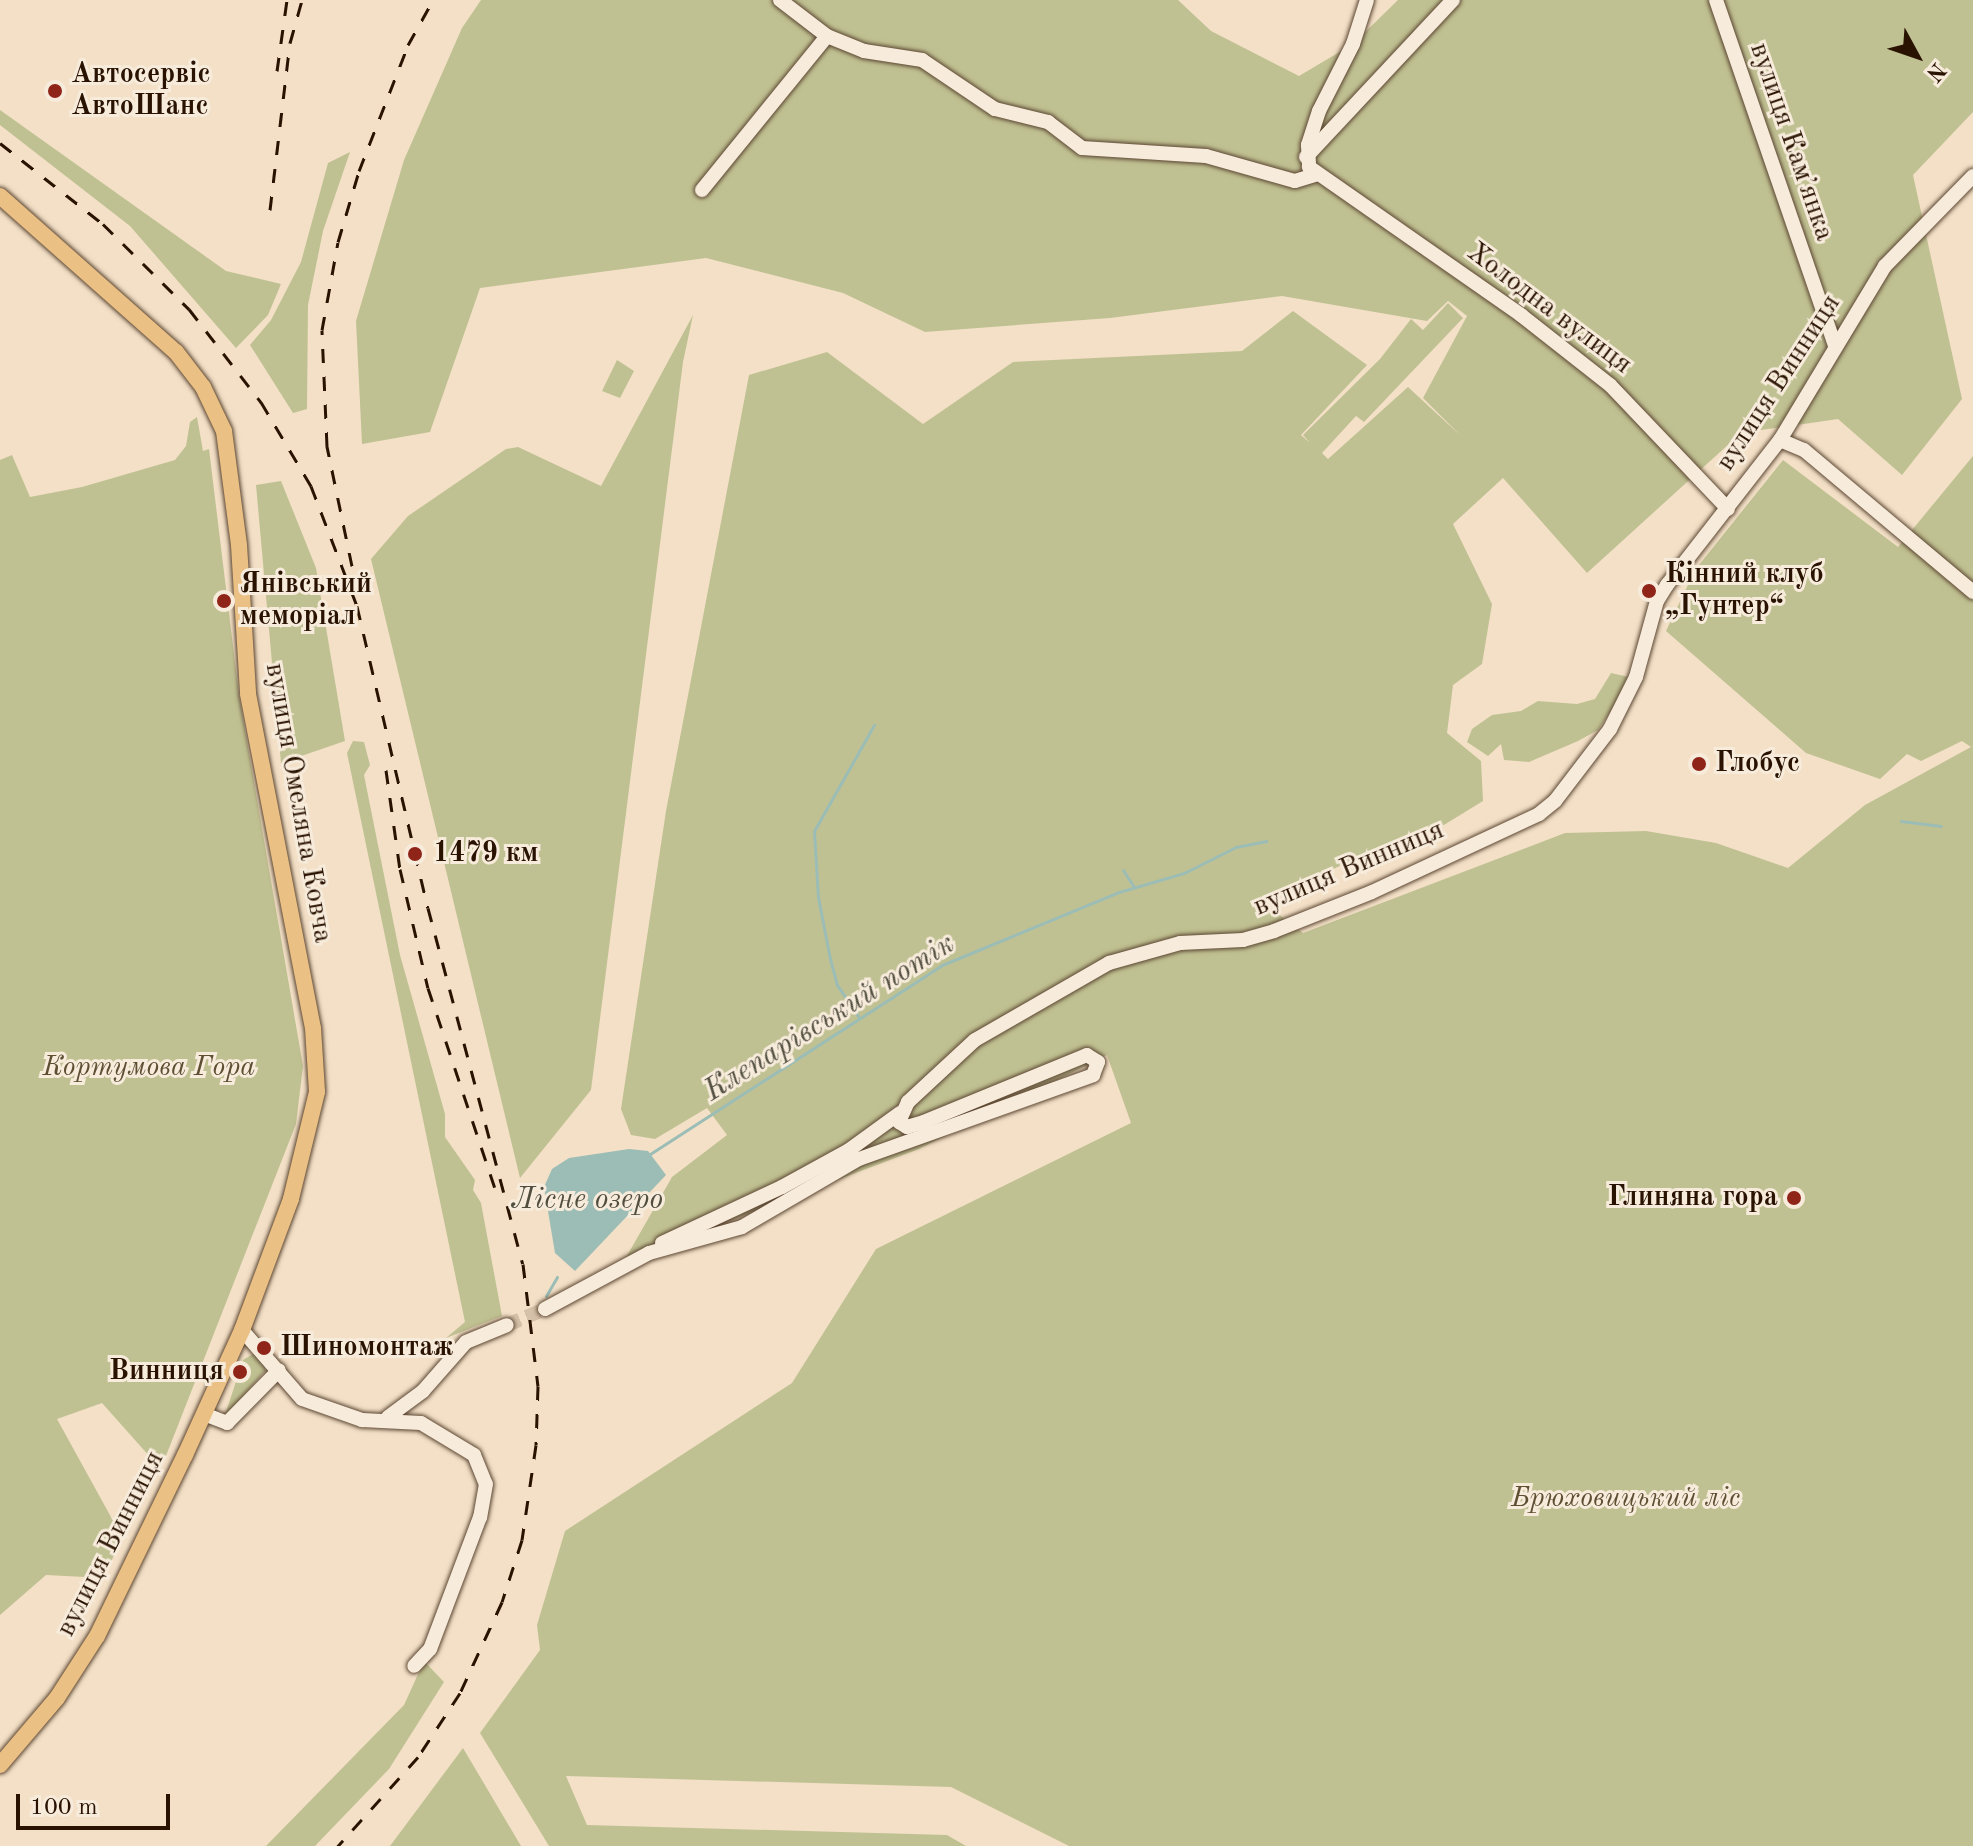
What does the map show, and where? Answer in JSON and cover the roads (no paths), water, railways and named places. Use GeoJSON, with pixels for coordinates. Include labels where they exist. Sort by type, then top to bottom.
{"type":"FeatureCollection","features":[{"type":"Feature","properties":{"kind":"main road","name":"вулиця Омеляна Ковча"},"geometry":{"type":"LineString","coordinates":[[0,196],[176,352],[203,387],[224,431],[239,545],[248,694],[315,1042],[317,1092],[311,1128]]}},
{"type":"Feature","properties":{"kind":"main road","name":"вулиця Винниця"},"geometry":{"type":"LineString","coordinates":[[0,1765],[57,1698],[97,1636],[242,1330],[311,1128]]}},
{"type":"Feature","properties":{"kind":"street"},"geometry":{"type":"LineString","coordinates":[[780,0],[827,36],[864,51],[922,60],[995,109],[1048,122],[1075,146],[1097,153],[1206,156],[1295,181],[1318,174]]}},
{"type":"Feature","properties":{"kind":"street"},"geometry":{"type":"LineString","coordinates":[[1306,157],[1319,111],[1353,44],[1367,0]]}},
{"type":"Feature","properties":{"kind":"street"},"geometry":{"type":"LineString","coordinates":[[1306,157],[1453,0]]}},
{"type":"Feature","properties":{"kind":"street","name":"вулиця Камʼянка"},"geometry":{"type":"LineString","coordinates":[[1716,0],[1835,345]]}},
{"type":"Feature","properties":{"kind":"street"},"geometry":{"type":"LineString","coordinates":[[702,190],[827,36]]}},
{"type":"Feature","properties":{"kind":"street","name":"Холодна вулиця"},"geometry":{"type":"LineString","coordinates":[[1306,157],[1318,174],[1521,315],[1610,385],[1728,509]]}},
{"type":"Feature","properties":{"kind":"street","name":"вулиця Винниця"},"geometry":{"type":"LineString","coordinates":[[649,1253],[668,1238],[836,1158],[900,1113],[986,1032],[1109,963],[1180,943],[1243,940],[1274,931],[1372,892],[1539,814],[1568,790],[1597,751],[1636,677],[1657,601],[1780,440],[1885,266],[1973,176]]}},
{"type":"Feature","properties":{"kind":"street"},"geometry":{"type":"LineString","coordinates":[[1780,440],[1804,450],[1973,592]]}},
{"type":"Feature","properties":{"kind":"street"},"geometry":{"type":"LineString","coordinates":[[545,1309],[649,1253],[742,1227],[859,1159],[1082,1081],[1093,1075],[1098,1062],[1082,1057],[914,1126],[902,1124],[900,1113]]}},
{"type":"Feature","properties":{"kind":"street"},"geometry":{"type":"LineString","coordinates":[[388,1417],[423,1391],[466,1342],[507,1325]]}},
{"type":"Feature","properties":{"kind":"street"},"geometry":{"type":"LineString","coordinates":[[242,1330],[302,1399],[362,1420],[388,1417],[421,1423],[457,1441],[474,1455],[486,1484],[480,1517],[430,1649],[414,1666]]}},
{"type":"Feature","properties":{"kind":"street"},"geometry":{"type":"LineString","coordinates":[[204,1414],[227,1423],[279,1370]]}},
{"type":"Feature","properties":{"kind":"water","name":"Лісне озеро"},"geometry":{"type":"Polygon","coordinates":[[[629,1149],[648,1151],[666,1175],[575,1271],[555,1253],[544,1187],[552,1169],[569,1158],[629,1149]]]}},
{"type":"Feature","properties":{"kind":"waterway"},"geometry":{"type":"LineString","coordinates":[[858,1016],[837,985],[830,959],[818,897],[814,831],[874,725]]}},
{"type":"Feature","properties":{"kind":"waterway"},"geometry":{"type":"LineString","coordinates":[[1901,821],[1941,826]]}},
{"type":"Feature","properties":{"kind":"waterway","name":"Клепарівський потік"},"geometry":{"type":"LineString","coordinates":[[650,1154],[942,965],[1119,892],[1184,873],[1236,847],[1266,841]]}},
{"type":"Feature","properties":{"kind":"waterway"},"geometry":{"type":"LineString","coordinates":[[1123,870],[1134,887]]}},
{"type":"Feature","properties":{"kind":"waterway","name":"Клепарівський потік"},"geometry":{"type":"LineString","coordinates":[[546,1296],[557,1277]]}},
{"type":"Feature","properties":{"kind":"tunnel"},"geometry":{"type":"LineString","coordinates":[[507,1325],[545,1309]]}},
{"type":"Feature","properties":{"kind":"railway"},"geometry":{"type":"LineString","coordinates":[[277,71],[287,0]]}},
{"type":"Feature","properties":{"kind":"railway"},"geometry":{"type":"LineString","coordinates":[[270,210],[290,43],[302,0]]}},
{"type":"Feature","properties":{"kind":"railway"},"geometry":{"type":"LineString","coordinates":[[352,566],[327,446],[322,330],[338,242],[359,171],[408,45],[433,0]]}},
{"type":"Feature","properties":{"kind":"railway"},"geometry":{"type":"LineString","coordinates":[[0,143],[103,224],[189,309],[261,402],[311,486],[357,606],[428,908],[523,1264],[538,1386],[536,1445],[522,1540],[502,1602],[460,1693],[418,1757],[338,1846]]}},
{"type":"Feature","properties":{"kind":"railway"},"geometry":{"type":"LineString","coordinates":[[386,770],[400,869],[428,988],[496,1191]]}},
{"type":"Feature","properties":{"kind":"place","name":"Автосервіс АвтоШанс"},"geometry":{"type":"Point","coordinates":[55,91]}},
{"type":"Feature","properties":{"kind":"place","name":"Кінний клуб „Гунтер“"},"geometry":{"type":"Point","coordinates":[1649,591]}},
{"type":"Feature","properties":{"kind":"place","name":"Янівський меморіал"},"geometry":{"type":"Point","coordinates":[224,601]}},
{"type":"Feature","properties":{"kind":"place","name":"Глобус"},"geometry":{"type":"Point","coordinates":[1699,764]}},
{"type":"Feature","properties":{"kind":"place","name":"1479 км"},"geometry":{"type":"Point","coordinates":[415,854]}},
{"type":"Feature","properties":{"kind":"place","name":"Глиняна гора"},"geometry":{"type":"Point","coordinates":[1794,1198]}},
{"type":"Feature","properties":{"kind":"place","name":"Шиномонтаж"},"geometry":{"type":"Point","coordinates":[264,1348]}},
{"type":"Feature","properties":{"kind":"place","name":"Винниця"},"geometry":{"type":"Point","coordinates":[240,1372]}},
{"type":"Feature","properties":{"kind":"park label","name":"Кортумова Гора"},"geometry":{"type":"Point","coordinates":[149,1068]}},
{"type":"Feature","properties":{"kind":"park label","name":"Брюховицький ліс"},"geometry":{"type":"Point","coordinates":[1626,1499]}}]}
